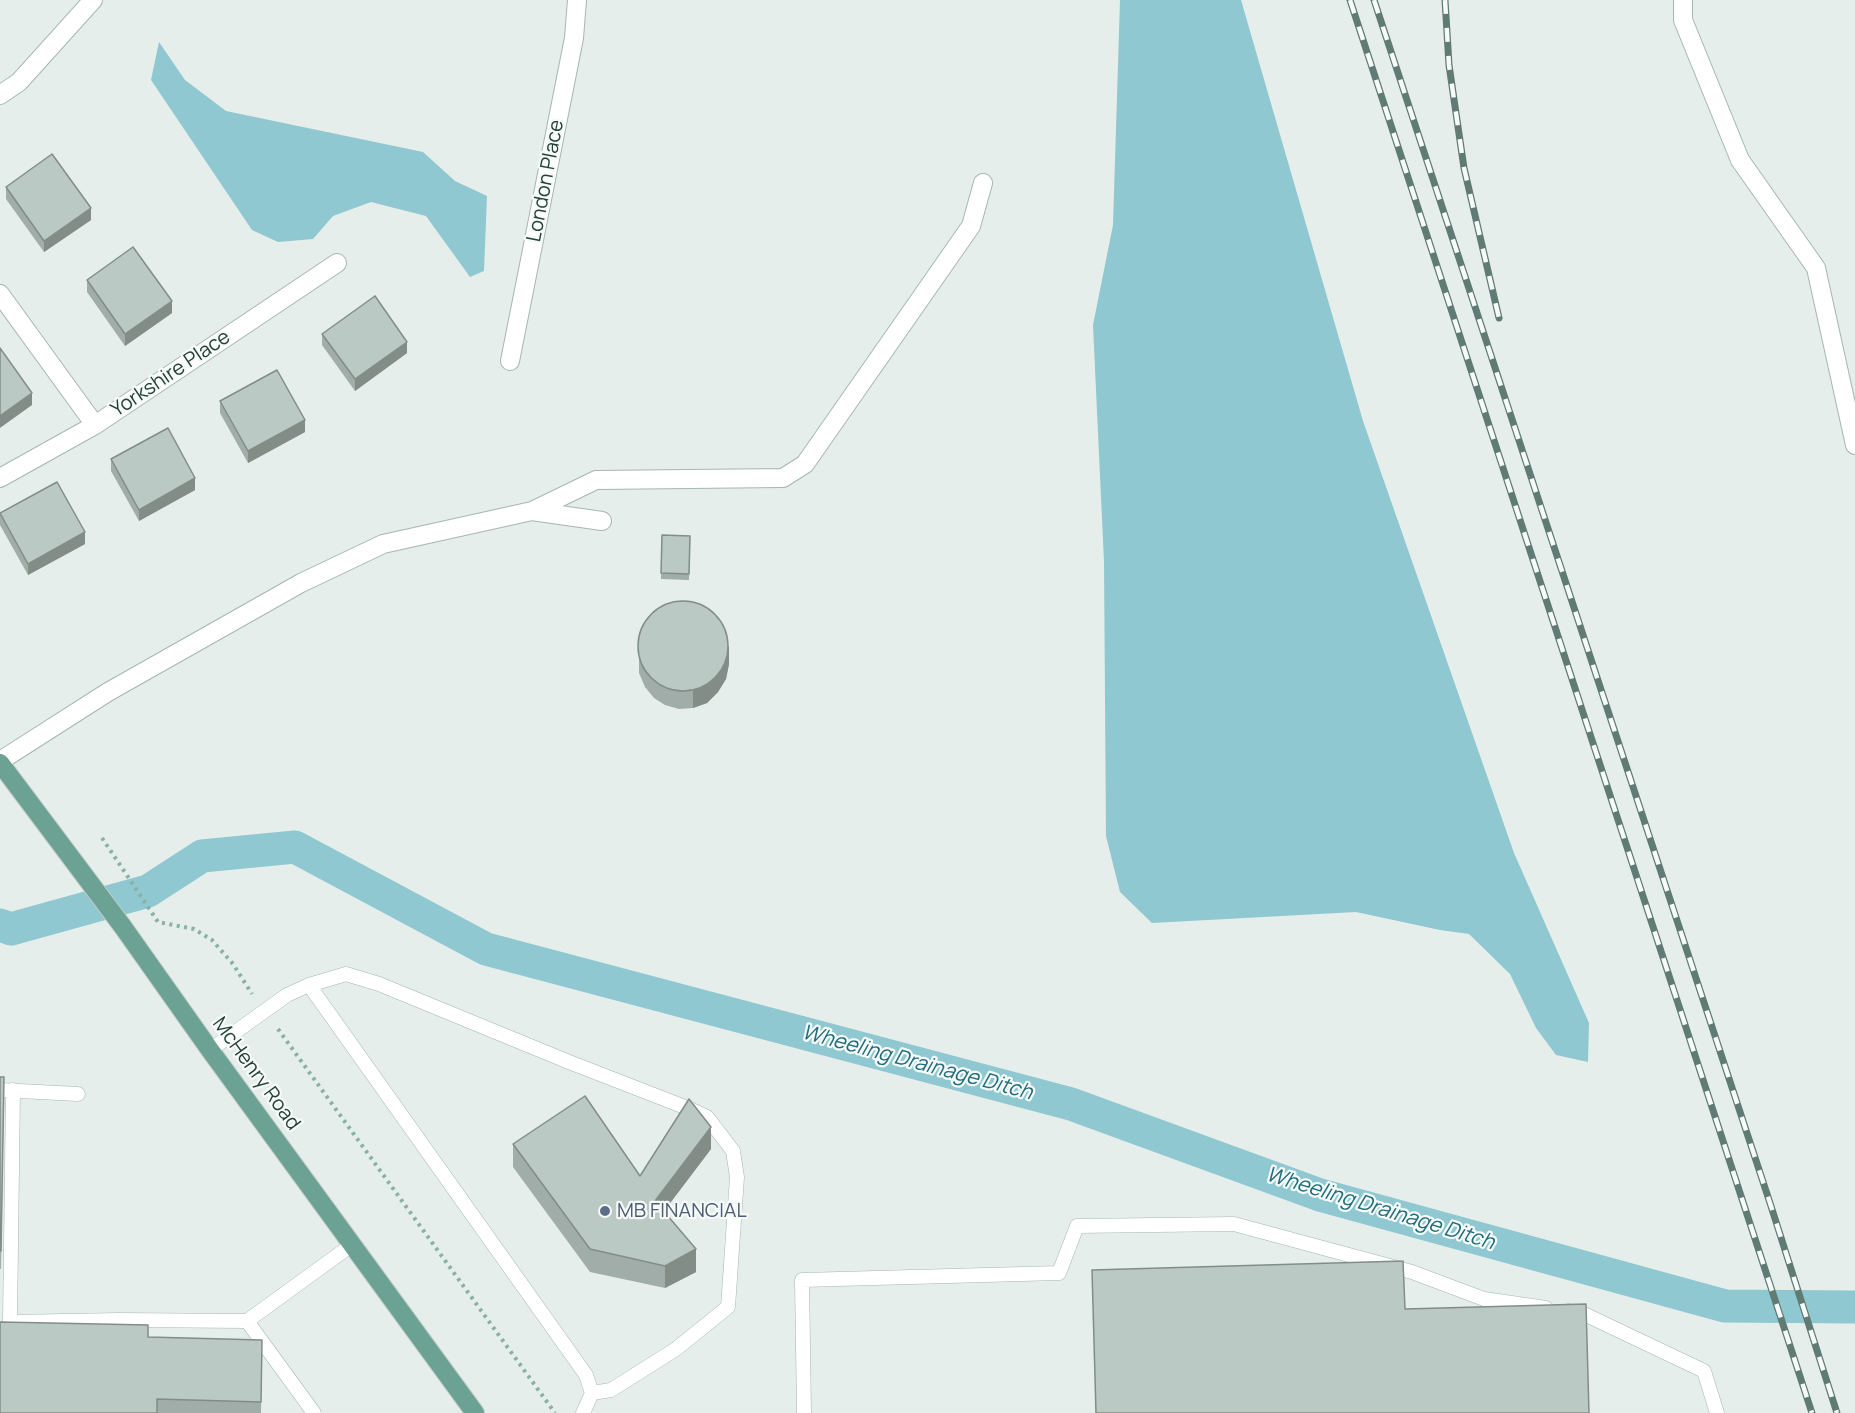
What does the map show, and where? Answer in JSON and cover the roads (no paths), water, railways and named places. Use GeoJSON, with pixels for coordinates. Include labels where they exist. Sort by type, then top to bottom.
{"type":"FeatureCollection","features":[{"type":"Feature","properties":{"kind":"main road","name":"McHenry Road"},"geometry":{"type":"LineString","coordinates":[[0,762],[123,927],[475,1413]]}},
{"type":"Feature","properties":{"kind":"street"},"geometry":{"type":"LineString","coordinates":[[0,95],[19,82],[93,0]]}},
{"type":"Feature","properties":{"kind":"street","name":"London Place"},"geometry":{"type":"LineString","coordinates":[[510,361],[574,38],[577,0]]}},
{"type":"Feature","properties":{"kind":"street"},"geometry":{"type":"LineString","coordinates":[[1683,0],[1683,20],[1740,160],[1816,268],[1855,444]]}},
{"type":"Feature","properties":{"kind":"street"},"geometry":{"type":"LineString","coordinates":[[0,762],[108,692],[302,583],[383,544],[532,512],[596,480],[783,478],[805,464],[971,226],[983,183]]}},
{"type":"Feature","properties":{"kind":"street","name":"Yorkshire Place"},"geometry":{"type":"LineString","coordinates":[[0,478],[94,425],[337,263]]}},
{"type":"Feature","properties":{"kind":"street"},"geometry":{"type":"LineString","coordinates":[[0,294],[94,425]]}},
{"type":"Feature","properties":{"kind":"street"},"geometry":{"type":"LineString","coordinates":[[532,512],[602,522]]}},
{"type":"Feature","properties":{"kind":"lane"},"geometry":{"type":"LineString","coordinates":[[210,1050],[287,995],[309,985],[346,975],[379,984],[707,1117],[733,1151],[736,1177],[728,1307],[676,1349],[611,1390],[592,1393]]}},
{"type":"Feature","properties":{"kind":"lane"},"geometry":{"type":"LineString","coordinates":[[309,985],[586,1375],[592,1393],[583,1413]]}},
{"type":"Feature","properties":{"kind":"lane"},"geometry":{"type":"LineString","coordinates":[[78,1094],[7,1090],[10,1322],[247,1321],[353,1244]]}},
{"type":"Feature","properties":{"kind":"lane"},"geometry":{"type":"LineString","coordinates":[[804,1413],[802,1280],[1059,1273],[1077,1226],[1234,1224],[1412,1272],[1484,1299],[1582,1313],[1704,1371],[1717,1413]]}},
{"type":"Feature","properties":{"kind":"lane"},"geometry":{"type":"LineString","coordinates":[[247,1321],[314,1413]]}},
{"type":"Feature","properties":{"kind":"water"},"geometry":{"type":"Polygon","coordinates":[[[1120,0],[1241,0],[1363,421],[1514,853],[1589,1023],[1588,1062],[1556,1055],[1536,1028],[1510,974],[1469,934],[1356,912],[1152,923],[1120,892],[1106,836],[1104,562],[1093,325],[1113,225],[1120,0]]]}},
{"type":"Feature","properties":{"kind":"water"},"geometry":{"type":"Polygon","coordinates":[[[159,42],[185,80],[226,111],[423,152],[455,181],[487,196],[484,271],[470,277],[426,216],[371,202],[333,216],[313,239],[278,242],[252,230],[151,80],[159,42]]]}},
{"type":"Feature","properties":{"kind":"waterway","name":"Wheeling Drainage Ditch"},"geometry":{"type":"LineString","coordinates":[[0,925],[11,929],[148,891],[202,856],[295,847],[486,949],[1071,1104],[1320,1195],[1725,1306],[1855,1307]]}},
{"type":"Feature","properties":{"kind":"railway"},"geometry":{"type":"LineString","coordinates":[[1350,0],[1812,1413]]}},
{"type":"Feature","properties":{"kind":"railway"},"geometry":{"type":"LineString","coordinates":[[1374,0],[1837,1413]]}},
{"type":"Feature","properties":{"kind":"railway"},"geometry":{"type":"LineString","coordinates":[[1445,0],[1449,65],[1464,168],[1499,318]]}},
{"type":"Feature","properties":{"kind":"place","name":"MB FINANCIAL"},"geometry":{"type":"Point","coordinates":[605,1211]}}]}
